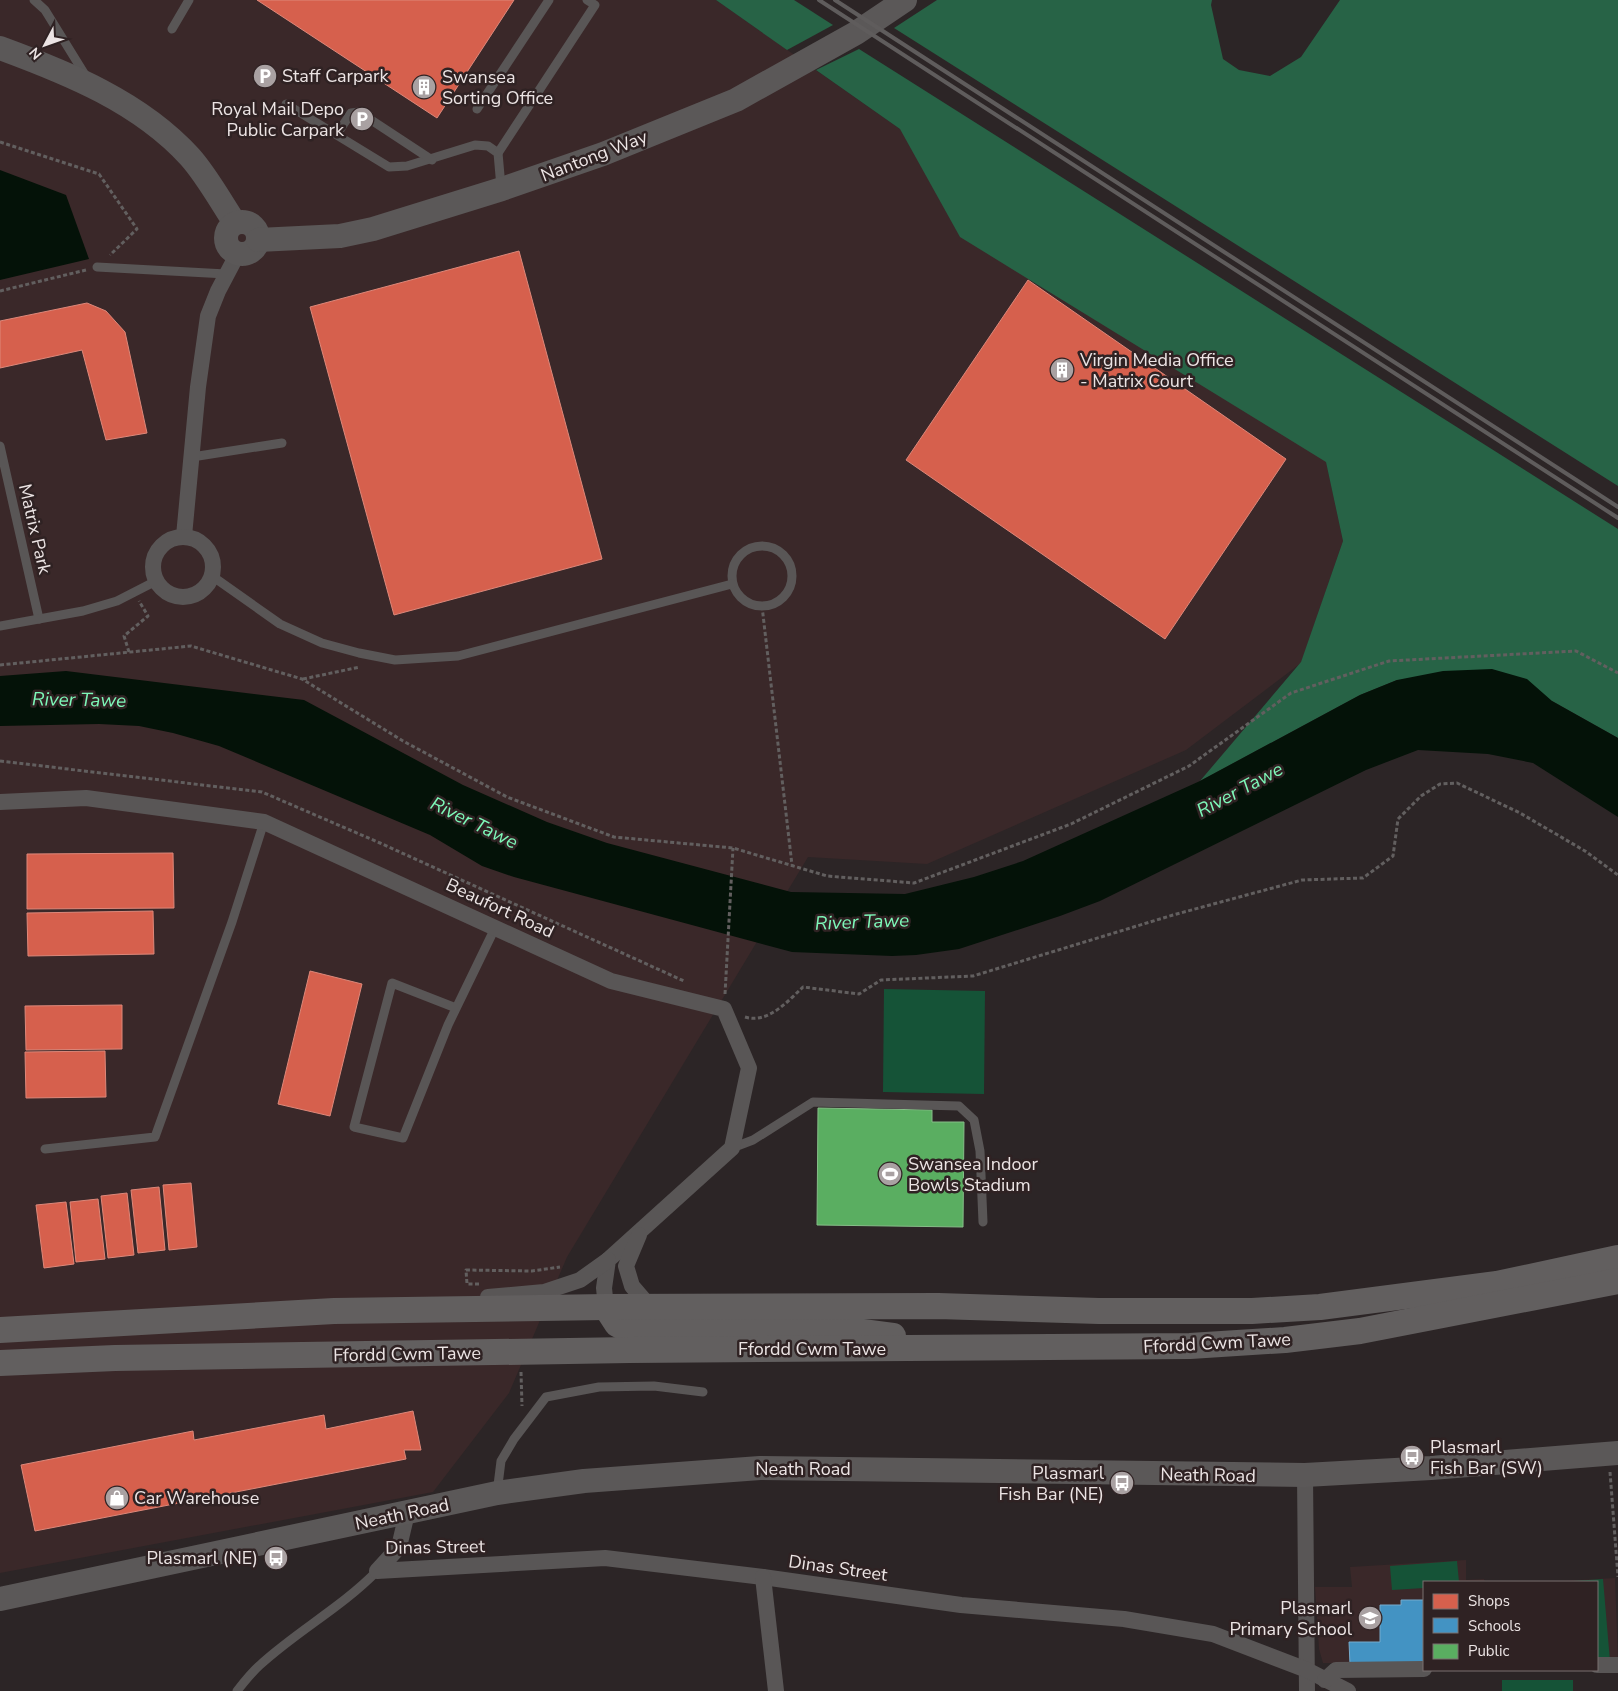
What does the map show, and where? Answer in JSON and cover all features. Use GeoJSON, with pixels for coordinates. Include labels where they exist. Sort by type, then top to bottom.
{"type":"FeatureCollection","features":[{"type":"Feature","properties":{"kind":"main road","name":"Nantong Way"},"geometry":{"type":"LineString","coordinates":[[258,240],[340,236],[364,231],[502,189],[603,154],[736,100],[856,33],[905,0]]}},
{"type":"Feature","properties":{"kind":"main road"},"geometry":{"type":"LineString","coordinates":[[0,48],[92,85],[167,134],[191,158],[235,223]]}},
{"type":"Feature","properties":{"kind":"main road"},"geometry":{"type":"LineString","coordinates":[[245,222],[254,226],[258,240],[253,250],[248,253],[238,253],[230,248],[226,239],[228,230],[235,223],[245,222]]}},
{"type":"Feature","properties":{"kind":"main road","name":"Ffordd Cwm Tawe"},"geometry":{"type":"LineString","coordinates":[[0,1330],[334,1311],[606,1307],[938,1306],[1098,1311],[1252,1311],[1320,1307],[1497,1284],[1618,1258]]}},
{"type":"Feature","properties":{"kind":"main road","name":"Ffordd Cwm Tawe"},"geometry":{"type":"LineString","coordinates":[[0,1362],[115,1358],[620,1350],[980,1349],[1190,1346],[1284,1340],[1360,1331],[1618,1281]]}},
{"type":"Feature","properties":{"kind":"main road"},"geometry":{"type":"LineString","coordinates":[[606,1307],[617,1324],[632,1332],[848,1330],[980,1349]]}},
{"type":"Feature","properties":{"kind":"main road","name":"Neath Road"},"geometry":{"type":"LineString","coordinates":[[0,1599],[497,1493],[584,1480],[760,1468],[1305,1476],[1614,1453]]}},
{"type":"Feature","properties":{"kind":"street"},"geometry":{"type":"LineString","coordinates":[[184,536],[198,387],[208,316],[226,274],[238,253]]}},
{"type":"Feature","properties":{"kind":"street"},"geometry":{"type":"LineString","coordinates":[[184,536],[193,538],[208,549],[212,558],[212,576],[204,589],[190,596],[182,597],[167,592],[156,581],[153,565],[157,550],[168,540],[184,536]]}},
{"type":"Feature","properties":{"kind":"street","name":"Beaufort Road"},"geometry":{"type":"LineString","coordinates":[[0,802],[86,798],[264,822],[612,981],[724,1009]]}},
{"type":"Feature","properties":{"kind":"street"},"geometry":{"type":"LineString","coordinates":[[334,1311],[544,1292],[580,1280],[608,1260],[732,1148],[749,1068],[724,1009]]}},
{"type":"Feature","properties":{"kind":"street"},"geometry":{"type":"LineString","coordinates":[[640,1230],[626,1266],[632,1286],[650,1307]]}},
{"type":"Feature","properties":{"kind":"street"},"geometry":{"type":"LineString","coordinates":[[606,1307],[604,1288],[608,1260]]}},
{"type":"Feature","properties":{"kind":"street"},"geometry":{"type":"LineString","coordinates":[[1305,1476],[1307,1691]]}},
{"type":"Feature","properties":{"kind":"street","name":"Dinas Street"},"geometry":{"type":"LineString","coordinates":[[377,1571],[399,1547],[407,1513]]}},
{"type":"Feature","properties":{"kind":"street","name":"Dinas Street"},"geometry":{"type":"LineString","coordinates":[[377,1571],[605,1558],[763,1577],[961,1605],[1124,1619],[1213,1634],[1308,1670],[1348,1691]]}},
{"type":"Feature","properties":{"kind":"street"},"geometry":{"type":"LineString","coordinates":[[763,1577],[776,1691]]}},
{"type":"Feature","properties":{"kind":"street"},"geometry":{"type":"LineString","coordinates":[[1598,1666],[1618,1665]]}},
{"type":"Feature","properties":{"kind":"street"},"geometry":{"type":"LineString","coordinates":[[1325,1680],[1336,1670],[1423,1668]]}},
{"type":"Feature","properties":{"kind":"lane"},"geometry":{"type":"LineString","coordinates":[[34,0],[45,10],[92,85]]}},
{"type":"Feature","properties":{"kind":"lane"},"geometry":{"type":"LineString","coordinates":[[172,29],[189,0]]}},
{"type":"Feature","properties":{"kind":"lane"},"geometry":{"type":"LineString","coordinates":[[476,109],[549,0]]}},
{"type":"Feature","properties":{"kind":"lane"},"geometry":{"type":"LineString","coordinates":[[502,189],[498,153],[594,5],[587,0]]}},
{"type":"Feature","properties":{"kind":"lane"},"geometry":{"type":"LineString","coordinates":[[286,104],[389,167],[407,166],[432,160],[475,145],[488,146],[498,153]]}},
{"type":"Feature","properties":{"kind":"lane"},"geometry":{"type":"LineString","coordinates":[[337,134],[351,113],[359,112],[432,160]]}},
{"type":"Feature","properties":{"kind":"lane"},"geometry":{"type":"LineString","coordinates":[[97,267],[226,274]]}},
{"type":"Feature","properties":{"kind":"lane"},"geometry":{"type":"LineString","coordinates":[[192,457],[282,443]]}},
{"type":"Feature","properties":{"kind":"lane","name":"Matrix Park"},"geometry":{"type":"LineString","coordinates":[[0,446],[39,619]]}},
{"type":"Feature","properties":{"kind":"lane"},"geometry":{"type":"LineString","coordinates":[[759,545],[777,550],[791,566],[792,580],[782,599],[776,603],[762,606],[745,601],[732,584],[733,567],[742,552],[759,545]]}},
{"type":"Feature","properties":{"kind":"lane"},"geometry":{"type":"LineString","coordinates":[[212,576],[280,624],[322,643],[395,660],[458,656],[732,584]]}},
{"type":"Feature","properties":{"kind":"lane"},"geometry":{"type":"LineString","coordinates":[[0,626],[108,604],[156,581]]}},
{"type":"Feature","properties":{"kind":"lane"},"geometry":{"type":"LineString","coordinates":[[45,1149],[155,1137],[232,922],[264,822]]}},
{"type":"Feature","properties":{"kind":"lane"},"geometry":{"type":"LineString","coordinates":[[456,1008],[392,983],[354,1127],[403,1138],[456,1008],[495,928]]}},
{"type":"Feature","properties":{"kind":"lane"},"geometry":{"type":"LineString","coordinates":[[732,1148],[753,1140],[814,1102],[959,1106],[974,1120],[980,1151],[983,1222]]}},
{"type":"Feature","properties":{"kind":"lane"},"geometry":{"type":"LineString","coordinates":[[497,1493],[501,1461],[514,1438],[546,1397],[599,1387],[654,1386],[703,1392]]}},
{"type":"Feature","properties":{"kind":"lane"},"geometry":{"type":"LineString","coordinates":[[237,1691],[259,1666],[308,1627],[356,1593],[377,1571]]}},
{"type":"Feature","properties":{"kind":"path"},"geometry":{"type":"LineString","coordinates":[[0,142],[99,174],[137,229],[97,267],[0,291]]}},
{"type":"Feature","properties":{"kind":"path"},"geometry":{"type":"LineString","coordinates":[[129,652],[124,636],[148,616],[134,592]]}},
{"type":"Feature","properties":{"kind":"path"},"geometry":{"type":"LineString","coordinates":[[762,606],[792,865]]}},
{"type":"Feature","properties":{"kind":"path"},"geometry":{"type":"LineString","coordinates":[[0,665],[191,646],[302,679],[403,741],[507,798],[614,837],[733,848],[827,876],[914,883],[1071,824],[1189,766],[1291,693],[1389,661],[1576,651],[1618,673]]}},
{"type":"Feature","properties":{"kind":"path"},"geometry":{"type":"LineString","coordinates":[[302,679],[395,660]]}},
{"type":"Feature","properties":{"kind":"path"},"geometry":{"type":"LineString","coordinates":[[0,761],[262,792],[668,972],[685,982]]}},
{"type":"Feature","properties":{"kind":"path"},"geometry":{"type":"LineString","coordinates":[[733,848],[724,1009],[751,1019],[772,1014],[803,987],[859,994],[880,980],[973,976],[1173,915],[1302,880],[1362,878],[1393,856],[1398,819],[1421,796],[1440,784],[1457,783],[1520,813],[1618,875]]}},
{"type":"Feature","properties":{"kind":"path"},"geometry":{"type":"LineString","coordinates":[[485,1284],[467,1284],[466,1270],[532,1271],[570,1266]]}},
{"type":"Feature","properties":{"kind":"path"},"geometry":{"type":"LineString","coordinates":[[1614,1453],[1618,1577]]}},
{"type":"Feature","properties":{"kind":"shaded area"},"geometry":{"type":"Polygon","coordinates":[[[0,0],[716,0],[900,129],[1326,461],[1343,541],[1301,663],[1186,750],[927,864],[808,857],[567,1257],[509,1393],[433,1492],[0,1573],[0,0]]]}},
{"type":"Feature","properties":{"kind":"shaded area","name":"Plasmarl Primary School"},"geometry":{"type":"Polygon","coordinates":[[[1466,1560],[1466,1580],[1484,1579],[1485,1581],[1423,1581],[1423,1663],[1323,1663],[1319,1649],[1315,1587],[1352,1587],[1350,1567],[1466,1560]]]}},
{"type":"Feature","properties":{"kind":"shaded area"},"geometry":{"type":"Polygon","coordinates":[[[1615,1578],[1618,1660],[1598,1661],[1598,1581],[1564,1581],[1615,1578]]]}},
{"type":"Feature","properties":{"kind":"green space"},"geometry":{"type":"Polygon","coordinates":[[[716,0],[794,0],[833,25],[787,50],[716,0]]]}},
{"type":"Feature","properties":{"kind":"green space"},"geometry":{"type":"Polygon","coordinates":[[[937,0],[1212,0],[1211,5],[1223,59],[1239,70],[1270,76],[1301,57],[1340,0],[1618,0],[1618,486],[894,28],[937,0]]]}},
{"type":"Feature","properties":{"kind":"green space"},"geometry":{"type":"Polygon","coordinates":[[[859,49],[1618,529],[1618,738],[1552,701],[1397,680],[1360,695],[1200,781],[1301,662],[1343,541],[1326,462],[960,237],[900,129],[816,70],[859,49]]]}},
{"type":"Feature","properties":{"kind":"green space"},"geometry":{"type":"Polygon","coordinates":[[[884,989],[985,991],[984,1094],[883,1092],[884,989]]]}},
{"type":"Feature","properties":{"kind":"green space"},"geometry":{"type":"Polygon","coordinates":[[[1457,1561],[1459,1581],[1423,1581],[1423,1588],[1392,1590],[1390,1566],[1457,1561]]]}},
{"type":"Feature","properties":{"kind":"green space"},"geometry":{"type":"Polygon","coordinates":[[[1603,1579],[1610,1661],[1598,1661],[1598,1581],[1573,1581],[1603,1579]]]}},
{"type":"Feature","properties":{"kind":"green space"},"geometry":{"type":"Polygon","coordinates":[[[1502,1680],[1573,1680],[1573,1691],[1502,1691],[1502,1680]]]}},
{"type":"Feature","properties":{"kind":"water"},"geometry":{"type":"Polygon","coordinates":[[[0,170],[66,195],[89,259],[0,280],[0,170]]]}},
{"type":"Feature","properties":{"kind":"water","name":"River Tawe"},"geometry":{"type":"Polygon","coordinates":[[[1492,669],[1527,679],[1552,701],[1618,738],[1618,817],[1533,763],[1488,754],[1418,750],[1366,770],[1100,901],[959,949],[892,956],[792,952],[514,877],[482,866],[430,835],[219,746],[173,733],[139,726],[99,724],[0,726],[0,676],[66,671],[304,700],[463,785],[547,822],[607,843],[791,892],[905,894],[974,877],[1023,861],[1200,781],[1360,695],[1397,680],[1443,671],[1492,669]]]}},
{"type":"Feature","properties":{"kind":"building: Shops","name":"Swansea Sorting Office"},"geometry":{"type":"Polygon","coordinates":[[[257,0],[514,0],[437,118],[257,0]]]}},
{"type":"Feature","properties":{"kind":"building: Shops"},"geometry":{"type":"Polygon","coordinates":[[[519,251],[602,559],[394,615],[310,307],[519,251]]]}},
{"type":"Feature","properties":{"kind":"building: Shops","name":"Virgin Media Office - Matrix Court"},"geometry":{"type":"Polygon","coordinates":[[[1028,280],[1286,459],[1165,639],[906,460],[1028,280]]]}},
{"type":"Feature","properties":{"kind":"building: Shops"},"geometry":{"type":"Polygon","coordinates":[[[87,303],[106,311],[125,332],[147,433],[106,440],[82,350],[0,368],[0,321],[87,303]]]}},
{"type":"Feature","properties":{"kind":"building: Shops"},"geometry":{"type":"Polygon","coordinates":[[[173,853],[174,908],[27,909],[27,854],[173,853]]]}},
{"type":"Feature","properties":{"kind":"building: Shops"},"geometry":{"type":"Polygon","coordinates":[[[153,911],[154,954],[28,956],[27,913],[153,911]]]}},
{"type":"Feature","properties":{"kind":"building: Shops"},"geometry":{"type":"Polygon","coordinates":[[[310,971],[362,984],[330,1116],[278,1104],[310,971]]]}},
{"type":"Feature","properties":{"kind":"building: Shops"},"geometry":{"type":"Polygon","coordinates":[[[122,1005],[122,1049],[26,1050],[25,1006],[122,1005]]]}},
{"type":"Feature","properties":{"kind":"building: Shops"},"geometry":{"type":"Polygon","coordinates":[[[105,1051],[106,1097],[26,1098],[25,1052],[105,1051]]]}},
{"type":"Feature","properties":{"kind":"building: Shops"},"geometry":{"type":"Polygon","coordinates":[[[191,1183],[197,1247],[169,1250],[163,1185],[191,1183]]]}},
{"type":"Feature","properties":{"kind":"building: Shops"},"geometry":{"type":"Polygon","coordinates":[[[159,1187],[165,1250],[138,1253],[131,1190],[159,1187]]]}},
{"type":"Feature","properties":{"kind":"building: Shops"},"geometry":{"type":"Polygon","coordinates":[[[127,1193],[134,1255],[108,1258],[101,1196],[127,1193]]]}},
{"type":"Feature","properties":{"kind":"building: Shops"},"geometry":{"type":"Polygon","coordinates":[[[98,1199],[105,1259],[76,1262],[70,1202],[98,1199]]]}},
{"type":"Feature","properties":{"kind":"building: Shops"},"geometry":{"type":"Polygon","coordinates":[[[66,1202],[74,1264],[44,1268],[36,1205],[66,1202]]]}},
{"type":"Feature","properties":{"kind":"building: Shops","name":"Car Warehouse"},"geometry":{"type":"Polygon","coordinates":[[[413,1411],[421,1450],[404,1450],[406,1459],[35,1531],[21,1465],[193,1431],[194,1440],[324,1415],[326,1429],[413,1411]]]}},
{"type":"Feature","properties":{"kind":"building: Schools"},"geometry":{"type":"Polygon","coordinates":[[[1401,1600],[1423,1600],[1423,1663],[1350,1664],[1349,1642],[1380,1642],[1380,1605],[1401,1605],[1401,1600]]]}},
{"type":"Feature","properties":{"kind":"building: Public","name":"Swansea Indoor Bowls Stadium"},"geometry":{"type":"Polygon","coordinates":[[[818,1108],[932,1110],[932,1122],[964,1122],[963,1227],[817,1225],[818,1108]]]}},
{"type":"Feature","properties":{"kind":"railway"},"geometry":{"type":"LineString","coordinates":[[819,0],[1618,518]]}},
{"type":"Feature","properties":{"kind":"railway"},"geometry":{"type":"LineString","coordinates":[[835,0],[1618,507]]}},
{"type":"Feature","properties":{"kind":"place","name":"Staff Carpark"},"geometry":{"type":"Point","coordinates":[265,76]}},
{"type":"Feature","properties":{"kind":"place","name":"Swansea Sorting Office"},"geometry":{"type":"Point","coordinates":[424,87]}},
{"type":"Feature","properties":{"kind":"place","name":"Royal Mail Depo Public Carpark"},"geometry":{"type":"Point","coordinates":[362,119]}},
{"type":"Feature","properties":{"kind":"place","name":"Virgin Media Office - Matrix Court"},"geometry":{"type":"Point","coordinates":[1062,370]}},
{"type":"Feature","properties":{"kind":"place","name":"Swansea Indoor Bowls Stadium"},"geometry":{"type":"Point","coordinates":[890,1174]}},
{"type":"Feature","properties":{"kind":"place","name":"Plasmarl Fish Bar (SW)"},"geometry":{"type":"Point","coordinates":[1412,1457]}},
{"type":"Feature","properties":{"kind":"place","name":"Plasmarl Fish Bar (NE)"},"geometry":{"type":"Point","coordinates":[1122,1483]}},
{"type":"Feature","properties":{"kind":"place","name":"Car Warehouse"},"geometry":{"type":"Point","coordinates":[117,1498]}},
{"type":"Feature","properties":{"kind":"place","name":"Plasmarl (NE)"},"geometry":{"type":"Point","coordinates":[276,1558]}},
{"type":"Feature","properties":{"kind":"place","name":"Plasmarl Primary School"},"geometry":{"type":"Point","coordinates":[1370,1618]}}]}
